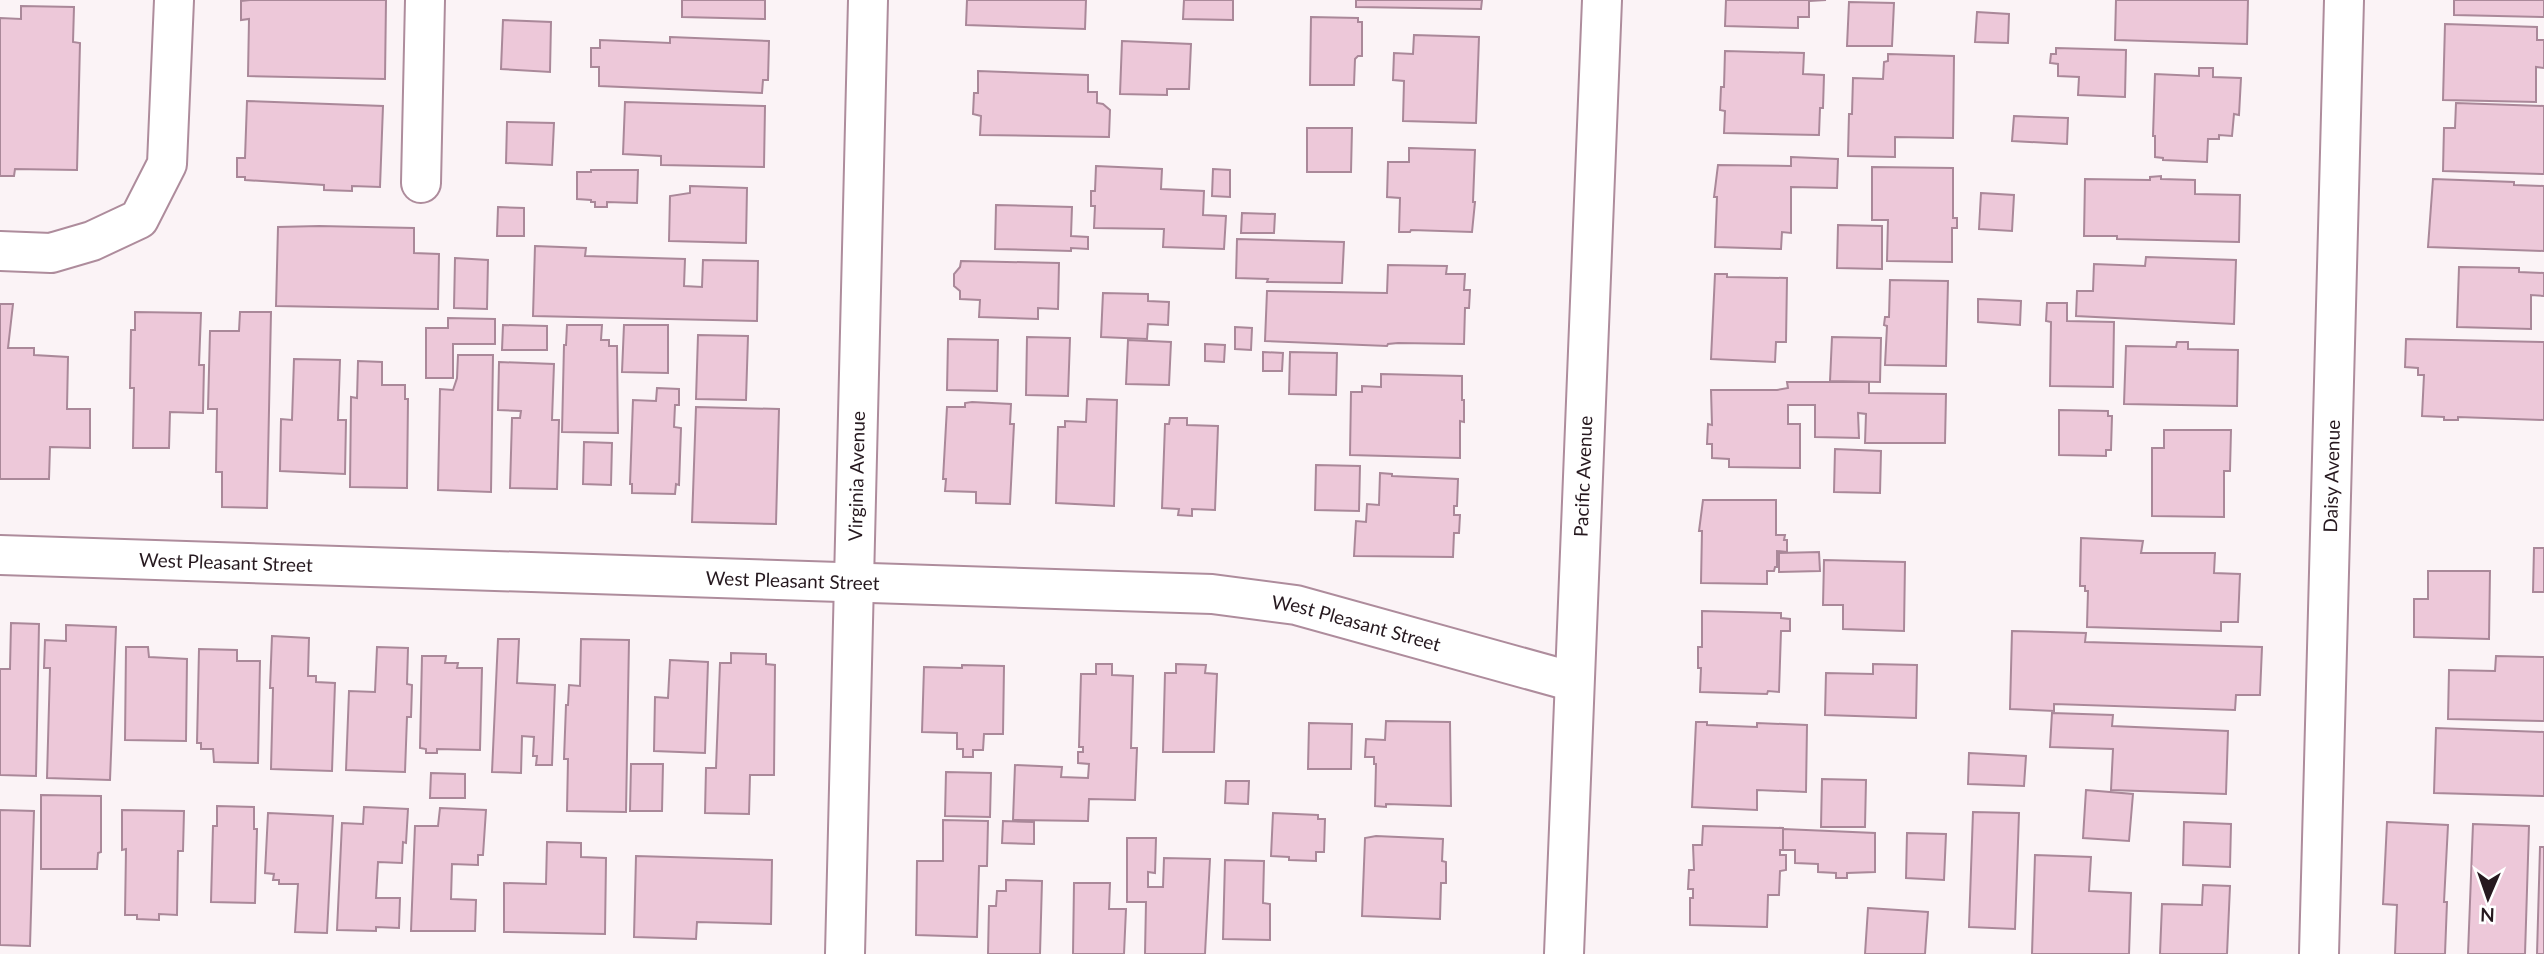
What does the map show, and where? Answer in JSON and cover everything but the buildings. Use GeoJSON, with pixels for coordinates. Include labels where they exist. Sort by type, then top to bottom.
{"type":"FeatureCollection","features":[{"type":"Feature","properties":{"kind":"street"},"geometry":{"type":"LineString","coordinates":[[0,251],[51,253],[92,241],[139,219],[167,164],[174,0]]}},
{"type":"Feature","properties":{"kind":"street"},"geometry":{"type":"LineString","coordinates":[[421,183],[425,0]]}},
{"type":"Feature","properties":{"kind":"street","name":"Virginia Avenue"},"geometry":{"type":"LineString","coordinates":[[845,954],[869,0]]}},
{"type":"Feature","properties":{"kind":"street","name":"Pacific Avenue"},"geometry":{"type":"LineString","coordinates":[[1564,954],[1602,0]]}},
{"type":"Feature","properties":{"kind":"street","name":"Daisy Avenue"},"geometry":{"type":"LineString","coordinates":[[2319,954],[2343,0]]}},
{"type":"Feature","properties":{"kind":"street","name":"West Pleasant Street"},"geometry":{"type":"LineString","coordinates":[[0,555],[1212,594],[1296,606],[1574,682]]}}]}
